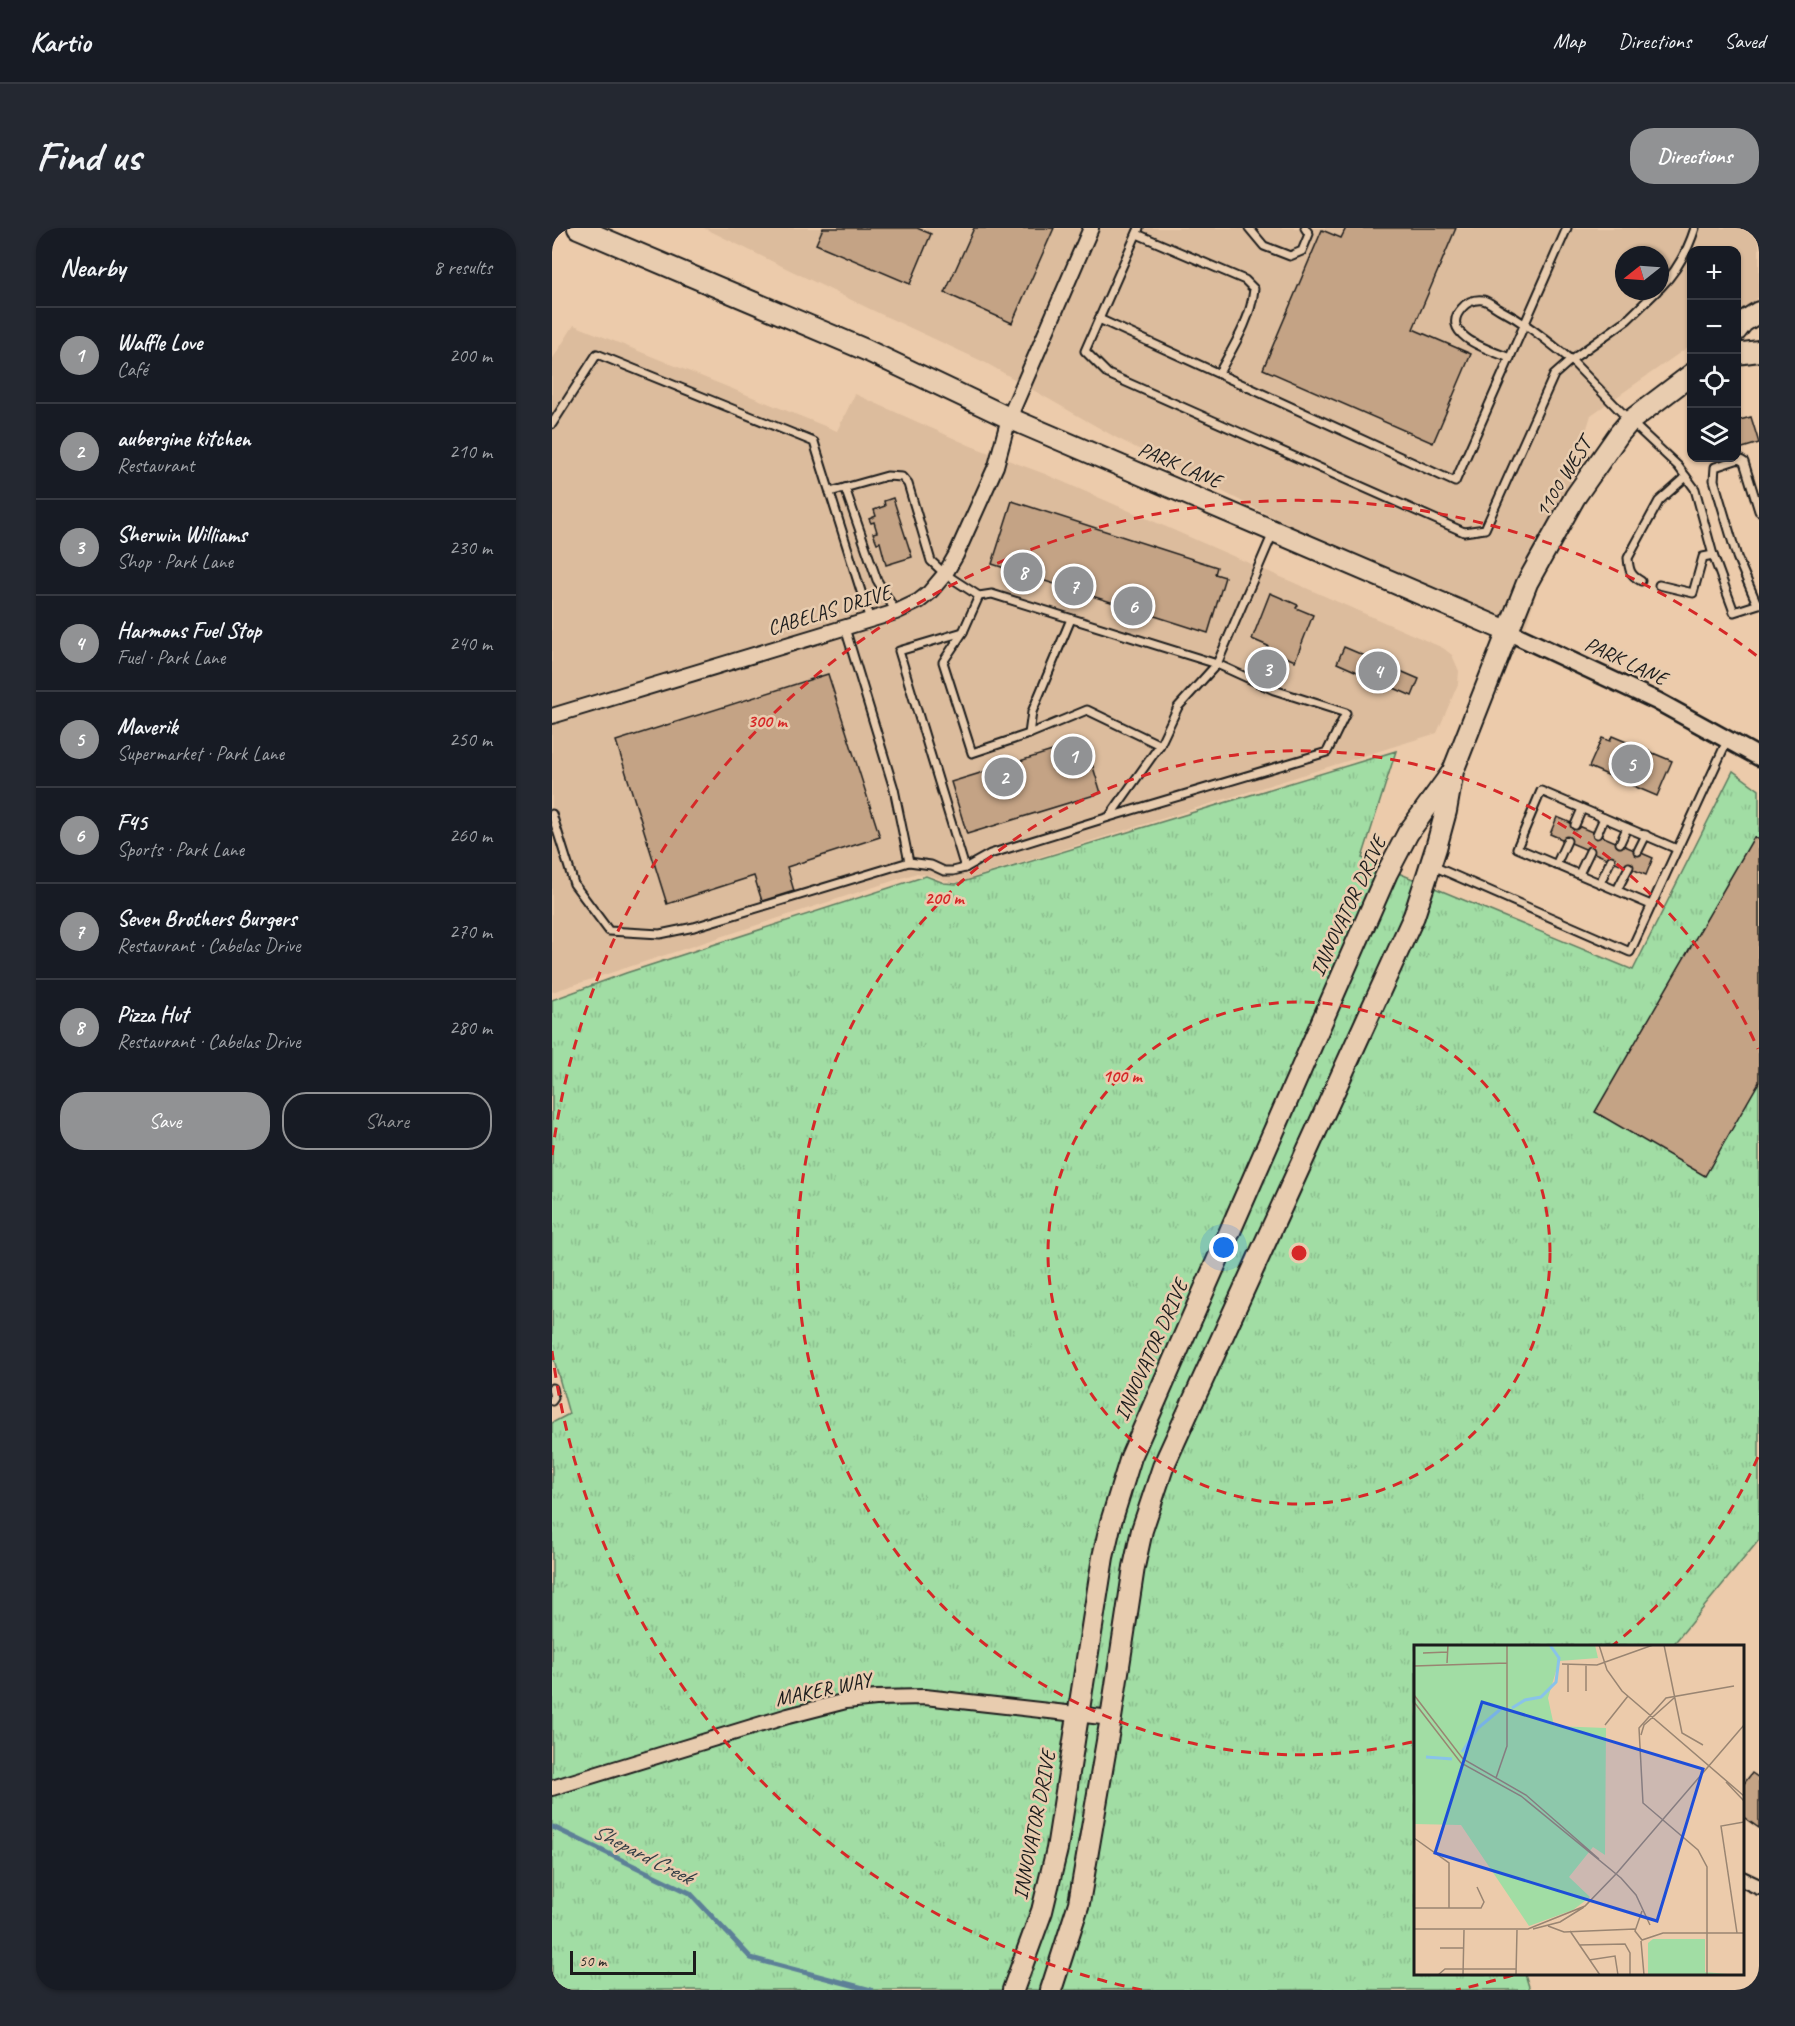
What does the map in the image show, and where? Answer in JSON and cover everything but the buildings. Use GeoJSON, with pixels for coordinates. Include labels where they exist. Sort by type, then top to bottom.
{"type":"FeatureCollection","features":[{"type":"Feature","properties":{"kind":"main road","name":"PARK LANE"},"geometry":{"type":"LineString","coordinates":[[578,228],[866,350],[1008,418],[1507,631]]}},
{"type":"Feature","properties":{"kind":"main road"},"geometry":{"type":"LineString","coordinates":[[1741,325],[1759,312]]}},
{"type":"Feature","properties":{"kind":"main road"},"geometry":{"type":"LineString","coordinates":[[1741,353],[1759,351]]}},
{"type":"Feature","properties":{"kind":"main road","name":"1100 WEST"},"geometry":{"type":"LineString","coordinates":[[1507,631],[1527,583],[1575,497],[1619,434],[1630,421],[1687,378]]}},
{"type":"Feature","properties":{"kind":"main road","name":"INNOVATOR DRIVE"},"geometry":{"type":"LineString","coordinates":[[1051,1990],[1079,1903],[1134,1567],[1142,1530],[1163,1467],[1401,945],[1425,886],[1446,811],[1453,771],[1507,631]]}},
{"type":"Feature","properties":{"kind":"main road","name":"INNOVATOR DRIVE"},"geometry":{"type":"LineString","coordinates":[[1013,1990],[1032,1942],[1057,1849],[1103,1557],[1121,1486],[1139,1438],[1387,873],[1408,833],[1453,771]]}},
{"type":"Feature","properties":{"kind":"street","name":"CABELAS DRIVE"},"geometry":{"type":"LineString","coordinates":[[552,716],[896,612],[919,601],[929,593],[945,574],[956,555],[996,466],[1008,418],[1091,228]]}},
{"type":"Feature","properties":{"kind":"street","name":"PARK LANE"},"geometry":{"type":"LineString","coordinates":[[1507,631],[1657,701],[1759,756]]}},
{"type":"Feature","properties":{"kind":"street","name":"MAKER WAY"},"geometry":{"type":"LineString","coordinates":[[552,1788],[798,1713],[846,1701],[925,1697],[1111,1718]]}},
{"type":"Feature","properties":{"kind":"street"},"geometry":{"type":"LineString","coordinates":[[1744,1880],[1759,1887]]}},
{"type":"Feature","properties":{"kind":"lane"},"geometry":{"type":"LineString","coordinates":[[1250,228],[1256,228]]}},
{"type":"Feature","properties":{"kind":"lane"},"geometry":{"type":"LineString","coordinates":[[1250,228],[1264,246],[1290,256],[1302,250],[1309,234],[1305,228]]}},
{"type":"Feature","properties":{"kind":"lane"},"geometry":{"type":"LineString","coordinates":[[1099,319],[1455,482],[1567,228]]}},
{"type":"Feature","properties":{"kind":"lane"},"geometry":{"type":"LineString","coordinates":[[1669,276],[1689,247],[1695,228]]}},
{"type":"Feature","properties":{"kind":"lane"},"geometry":{"type":"LineString","coordinates":[[1219,373],[1247,318],[1252,305],[1254,289],[1245,280],[1138,231],[1085,351],[1108,374],[1464,532],[1485,529],[1554,375],[1627,320],[1648,300]]}},
{"type":"Feature","properties":{"kind":"lane"},"geometry":{"type":"LineString","coordinates":[[1510,358],[1469,341],[1459,331],[1456,321],[1460,310],[1469,302],[1483,300],[1526,323],[1571,360],[1630,421],[1678,466],[1695,489],[1713,555],[1734,612],[1758,604],[1737,557],[1713,474],[1715,467],[1739,459],[1744,462],[1758,507]]}},
{"type":"Feature","properties":{"kind":"lane"},"geometry":{"type":"LineString","coordinates":[[552,424],[597,354],[814,442],[870,620]]}},
{"type":"Feature","properties":{"kind":"lane"},"geometry":{"type":"LineString","coordinates":[[552,814],[574,884],[609,931],[660,933],[694,927],[909,861],[931,865],[944,872],[964,868],[990,854],[1327,752],[1346,712],[1274,690],[1217,664],[992,594],[979,596],[945,574],[931,561],[908,484],[902,477],[887,476],[830,492]]}},
{"type":"Feature","properties":{"kind":"lane"},"geometry":{"type":"LineString","coordinates":[[1641,581],[1632,576],[1628,558],[1659,501],[1686,477]]}},
{"type":"Feature","properties":{"kind":"lane"},"geometry":{"type":"LineString","coordinates":[[845,488],[877,580],[896,612]]}},
{"type":"Feature","properties":{"kind":"lane"},"geometry":{"type":"LineString","coordinates":[[1109,817],[1160,745],[1178,707],[1217,664],[1274,531]]}},
{"type":"Feature","properties":{"kind":"lane"},"geometry":{"type":"LineString","coordinates":[[1659,585],[1693,593],[1703,557],[1713,555]]}},
{"type":"Feature","properties":{"kind":"lane"},"geometry":{"type":"LineString","coordinates":[[979,596],[963,632],[943,662],[972,753],[1029,734],[1088,710],[1160,745]]}},
{"type":"Feature","properties":{"kind":"lane"},"geometry":{"type":"LineString","coordinates":[[1029,734],[1032,712],[1071,619]]}},
{"type":"Feature","properties":{"kind":"lane"},"geometry":{"type":"LineString","coordinates":[[844,627],[894,789],[909,861]]}},
{"type":"Feature","properties":{"kind":"lane"},"geometry":{"type":"LineString","coordinates":[[963,632],[899,651],[964,868]]}},
{"type":"Feature","properties":{"kind":"lane"},"geometry":{"type":"LineString","coordinates":[[1431,865],[1630,952],[1728,739]]}},
{"type":"Feature","properties":{"kind":"lane"},"geometry":{"type":"LineString","coordinates":[[1652,905],[1517,848],[1541,791],[1677,849]]}},
{"type":"Feature","properties":{"kind":"lane"},"geometry":{"type":"LineString","coordinates":[[1575,825],[1582,808]]}},
{"type":"Feature","properties":{"kind":"lane"},"geometry":{"type":"LineString","coordinates":[[1597,834],[1604,818]]}},
{"type":"Feature","properties":{"kind":"lane"},"geometry":{"type":"LineString","coordinates":[[1620,843],[1628,828]]}},
{"type":"Feature","properties":{"kind":"lane"},"geometry":{"type":"LineString","coordinates":[[1638,851],[1646,835]]}},
{"type":"Feature","properties":{"kind":"lane"},"geometry":{"type":"LineString","coordinates":[[1556,865],[1567,841]]}},
{"type":"Feature","properties":{"kind":"lane"},"geometry":{"type":"LineString","coordinates":[[1579,874],[1590,851]]}},
{"type":"Feature","properties":{"kind":"lane"},"geometry":{"type":"LineString","coordinates":[[1600,883],[1611,860]]}},
{"type":"Feature","properties":{"kind":"lane"},"geometry":{"type":"LineString","coordinates":[[1617,890],[1629,867]]}},
{"type":"Feature","properties":{"kind":"lane"},"geometry":{"type":"LineString","coordinates":[[552,1388],[554,1398],[552,1401]]}},
{"type":"Feature","properties":{"kind":"shaded area"},"geometry":{"type":"Polygon","coordinates":[[[704,228],[1759,228],[1759,297],[1741,310],[1741,246],[1687,246],[1687,348],[1591,415],[1521,643],[1115,437],[986,363],[704,228]]]}},
{"type":"Feature","properties":{"kind":"shaded area"},"geometry":{"type":"Polygon","coordinates":[[[574,325],[837,431],[855,394],[971,446],[1045,474],[1443,648],[1452,655],[1459,671],[1458,684],[1437,733],[958,882],[917,873],[552,992],[552,360],[574,325]]]}},
{"type":"Feature","properties":{"kind":"green space"},"geometry":{"type":"Polygon","coordinates":[[[1396,751],[1362,858],[1633,970],[1733,771],[1759,790],[1759,1540],[1673,1645],[1414,1645],[1414,1975],[1525,1975],[1530,1990],[552,1990],[552,1423],[569,1414],[552,1352],[552,1000],[626,973],[926,876],[944,883],[956,884],[1396,751]]]}},
{"type":"Feature","properties":{"kind":"waterway","name":"Shepard Creek"},"geometry":{"type":"LineString","coordinates":[[553,1827],[690,1893],[751,1958],[871,1990]]}},
{"type":"Feature","properties":{"kind":"place","name":"Pizza Hut"},"geometry":{"type":"Point","coordinates":[1023,572]}},
{"type":"Feature","properties":{"kind":"place","name":"Seven Brothers Burgers"},"geometry":{"type":"Point","coordinates":[1074,586]}},
{"type":"Feature","properties":{"kind":"place","name":"F45"},"geometry":{"type":"Point","coordinates":[1133,606]}},
{"type":"Feature","properties":{"kind":"place","name":"Sherwin Williams"},"geometry":{"type":"Point","coordinates":[1267,669]}},
{"type":"Feature","properties":{"kind":"place","name":"Harmons Fuel Stop"},"geometry":{"type":"Point","coordinates":[1378,671]}},
{"type":"Feature","properties":{"kind":"place","name":"Waffle Love"},"geometry":{"type":"Point","coordinates":[1073,756]}},
{"type":"Feature","properties":{"kind":"place","name":"Maverik"},"geometry":{"type":"Point","coordinates":[1631,764]}},
{"type":"Feature","properties":{"kind":"place","name":"aubergine kitchen"},"geometry":{"type":"Point","coordinates":[1004,777]}}]}
